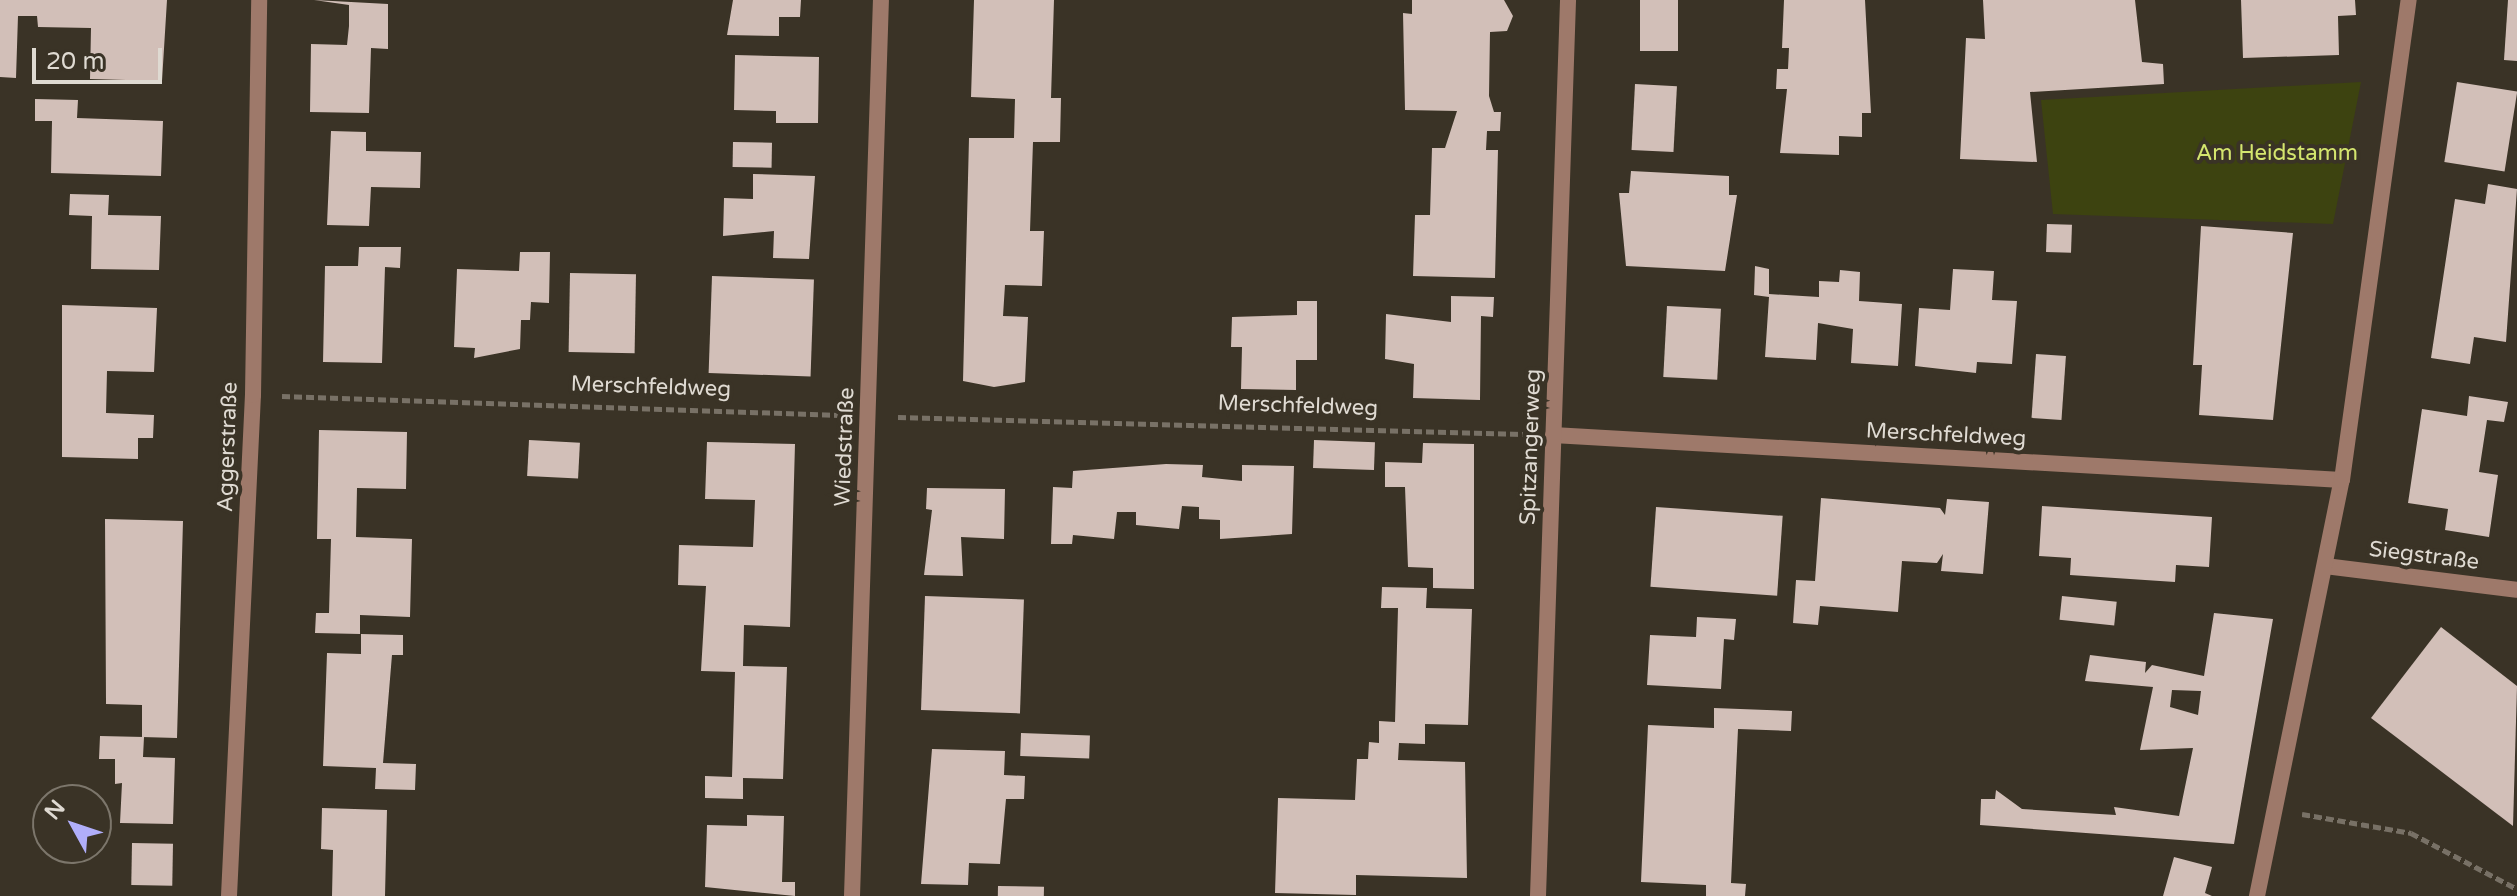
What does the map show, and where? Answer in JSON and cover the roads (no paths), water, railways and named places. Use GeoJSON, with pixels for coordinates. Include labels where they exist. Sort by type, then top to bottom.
{"type":"FeatureCollection","features":[{"type":"Feature","properties":{"kind":"street","name":"Aggerstraße"},"geometry":{"type":"LineString","coordinates":[[229,896],[253,395],[259,0]]}},
{"type":"Feature","properties":{"kind":"street","name":"Wiedstraße"},"geometry":{"type":"LineString","coordinates":[[852,896],[881,0]]}},
{"type":"Feature","properties":{"kind":"street","name":"Spitzangerweg"},"geometry":{"type":"LineString","coordinates":[[1538,896],[1568,0]]}},
{"type":"Feature","properties":{"kind":"street"},"geometry":{"type":"LineString","coordinates":[[2257,896],[2342,480],[2409,0]]}},
{"type":"Feature","properties":{"kind":"street","name":"Merschfeldweg"},"geometry":{"type":"LineString","coordinates":[[1553,435],[2342,480]]}},
{"type":"Feature","properties":{"kind":"street","name":"Siegstraße"},"geometry":{"type":"LineString","coordinates":[[2325,566],[2517,590]]}},
{"type":"Feature","properties":{"kind":"park label","name":"Am Heidstamm"},"geometry":{"type":"Point","coordinates":[2277,154]}}]}
